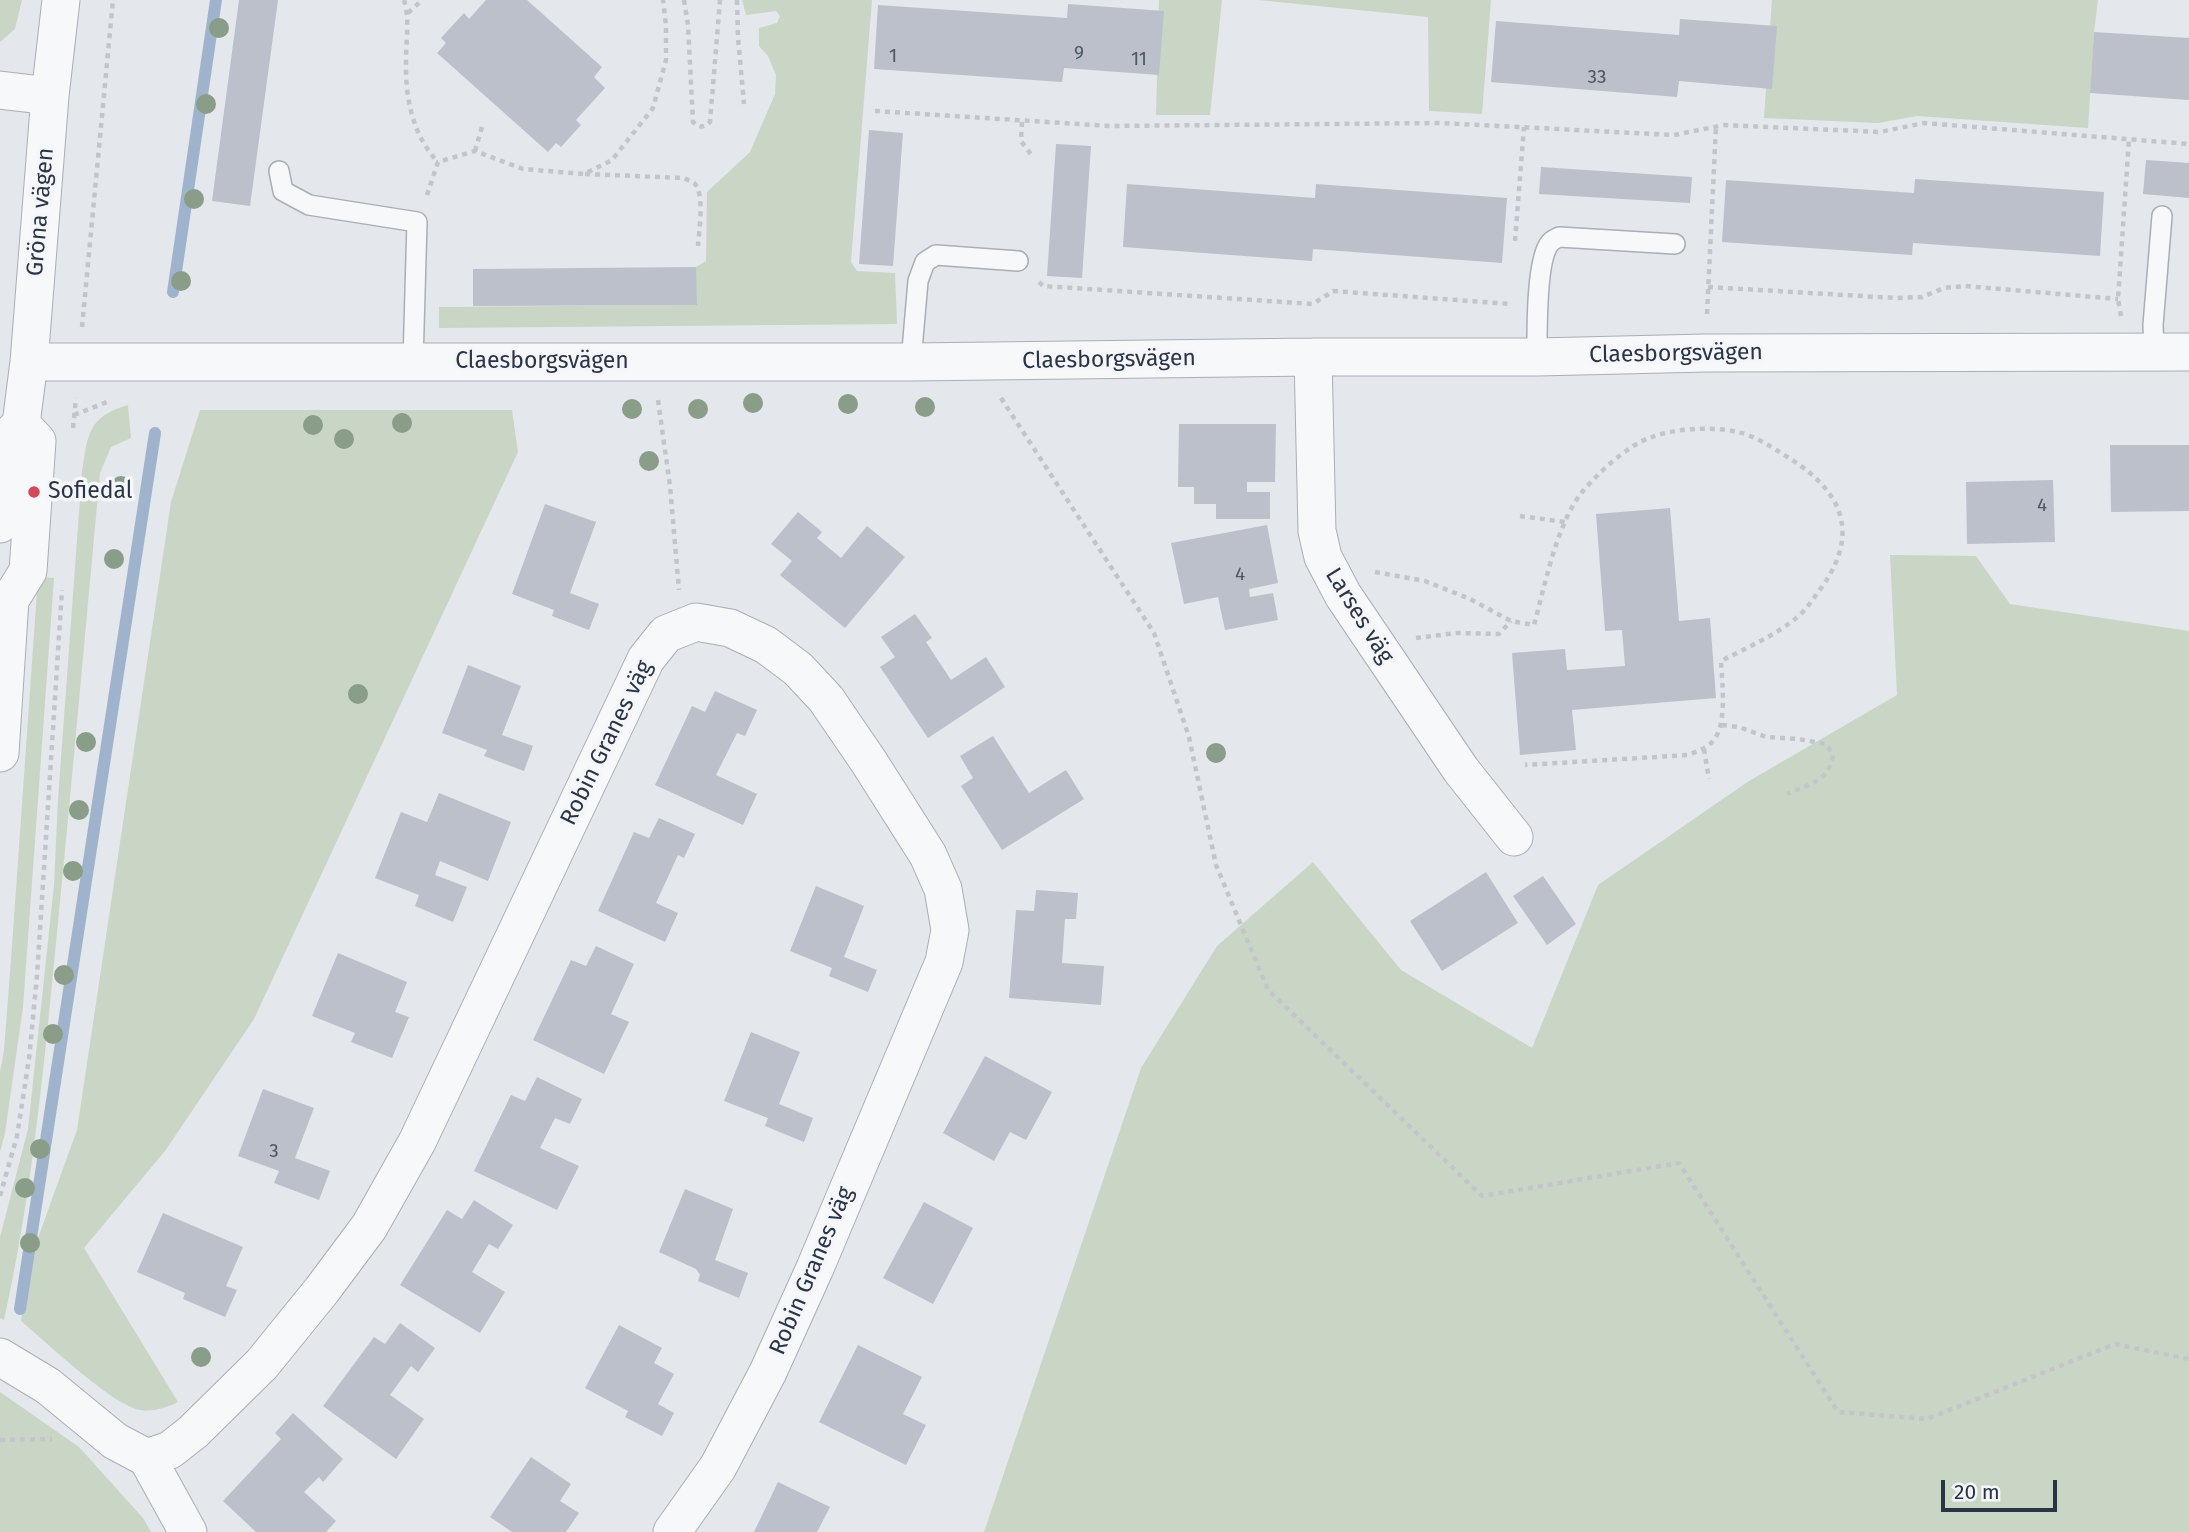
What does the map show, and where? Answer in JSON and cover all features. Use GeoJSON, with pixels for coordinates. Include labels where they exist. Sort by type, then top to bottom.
{"type":"FeatureCollection","features":[{"type":"Feature","properties":{"kind":"street","name":"Gröna vägen"},"geometry":{"type":"LineString","coordinates":[[0,524],[5,440],[21,424],[29,362],[50,96],[61,0]]}},
{"type":"Feature","properties":{"kind":"street"},"geometry":{"type":"LineString","coordinates":[[0,90],[50,96]]}},
{"type":"Feature","properties":{"kind":"street","name":"Claesborgsvägen"},"geometry":{"type":"LineString","coordinates":[[29,362],[911,362],[1706,353],[2156,352]]}},
{"type":"Feature","properties":{"kind":"street","name":"Larses väg"},"geometry":{"type":"LineString","coordinates":[[1313,357],[1317,531],[1326,564],[1343,595],[1461,770],[1514,837]]}},
{"type":"Feature","properties":{"kind":"street"},"geometry":{"type":"LineString","coordinates":[[0,753],[5,589],[28,571],[34,492],[37,441],[21,424]]}},
{"type":"Feature","properties":{"kind":"street","name":"Robin Granes väg"},"geometry":{"type":"LineString","coordinates":[[147,1458],[170,1450],[193,1432],[262,1364],[369,1227],[417,1142],[646,659],[666,634],[696,622],[730,628],[766,645],[798,669],[826,699],[928,855],[943,889],[950,930],[944,962],[815,1268],[768,1372],[718,1467],[672,1532]]}},
{"type":"Feature","properties":{"kind":"street"},"geometry":{"type":"LineString","coordinates":[[0,1357],[48,1386],[115,1441],[147,1458],[188,1532]]}},
{"type":"Feature","properties":{"kind":"lane"},"geometry":{"type":"LineString","coordinates":[[279,171],[283,191],[309,205],[417,222],[413,362]]}},
{"type":"Feature","properties":{"kind":"lane"},"geometry":{"type":"LineString","coordinates":[[2156,352],[2153,326],[2162,216]]}},
{"type":"Feature","properties":{"kind":"lane"},"geometry":{"type":"LineString","coordinates":[[1538,357],[1537,316],[1542,268],[1549,244],[1559,237],[1675,244]]}},
{"type":"Feature","properties":{"kind":"lane"},"geometry":{"type":"LineString","coordinates":[[911,362],[918,281],[925,262],[936,255],[1018,261]]}},
{"type":"Feature","properties":{"kind":"path"},"geometry":{"type":"LineString","coordinates":[[82,320],[113,0]]}},
{"type":"Feature","properties":{"kind":"path"},"geometry":{"type":"LineString","coordinates":[[404,0],[408,13],[408,97],[413,119],[425,148],[438,162]]}},
{"type":"Feature","properties":{"kind":"path"},"geometry":{"type":"LineString","coordinates":[[408,13],[422,0]]}},
{"type":"Feature","properties":{"kind":"path"},"geometry":{"type":"LineString","coordinates":[[584,174],[612,160],[653,108],[666,60],[663,0]]}},
{"type":"Feature","properties":{"kind":"path"},"geometry":{"type":"LineString","coordinates":[[684,0],[688,24],[693,122],[699,127],[710,122],[720,0]]}},
{"type":"Feature","properties":{"kind":"path"},"geometry":{"type":"LineString","coordinates":[[737,0],[744,104]]}},
{"type":"Feature","properties":{"kind":"path"},"geometry":{"type":"LineString","coordinates":[[875,111],[1110,126],[1440,123],[1674,135],[1724,125],[1880,132],[1924,123],[2189,144]]}},
{"type":"Feature","properties":{"kind":"path"},"geometry":{"type":"LineString","coordinates":[[1022,122],[1021,141],[1033,157]]}},
{"type":"Feature","properties":{"kind":"path"},"geometry":{"type":"LineString","coordinates":[[1706,353],[1716,126]]}},
{"type":"Feature","properties":{"kind":"path"},"geometry":{"type":"LineString","coordinates":[[475,150],[482,127]]}},
{"type":"Feature","properties":{"kind":"path"},"geometry":{"type":"LineString","coordinates":[[1515,245],[1524,127]]}},
{"type":"Feature","properties":{"kind":"path"},"geometry":{"type":"LineString","coordinates":[[2129,139],[2118,299],[2156,352]]}},
{"type":"Feature","properties":{"kind":"path"},"geometry":{"type":"LineString","coordinates":[[438,162],[475,150],[523,169],[684,178],[695,183],[699,190],[698,246]]}},
{"type":"Feature","properties":{"kind":"path"},"geometry":{"type":"LineString","coordinates":[[417,222],[438,162]]}},
{"type":"Feature","properties":{"kind":"path"},"geometry":{"type":"LineString","coordinates":[[1018,261],[1043,286],[1313,304],[1333,291],[1511,304],[1524,313],[1537,316]]}},
{"type":"Feature","properties":{"kind":"path"},"geometry":{"type":"LineString","coordinates":[[1708,287],[1895,298],[1922,297],[1944,289],[1965,286],[2118,299]]}},
{"type":"Feature","properties":{"kind":"path"},"geometry":{"type":"LineString","coordinates":[[1511,304],[1512,293]]}},
{"type":"Feature","properties":{"kind":"path"},"geometry":{"type":"LineString","coordinates":[[998,394],[1154,633],[1189,737],[1216,865],[1268,990],[1482,1196],[1679,1163],[1838,1412],[1927,1419],[2115,1344],[2189,1359]]}},
{"type":"Feature","properties":{"kind":"path"},"geometry":{"type":"LineString","coordinates":[[658,398],[670,486],[679,593]]}},
{"type":"Feature","properties":{"kind":"path"},"geometry":{"type":"LineString","coordinates":[[72,437],[76,404]]}},
{"type":"Feature","properties":{"kind":"path"},"geometry":{"type":"LineString","coordinates":[[1326,564],[1425,581],[1470,599],[1511,621],[1534,625],[1565,522],[1582,492],[1621,454],[1647,439],[1672,432],[1706,429],[1740,432],[1805,467],[1825,486],[1839,507],[1843,524],[1840,551],[1812,601],[1796,619],[1721,661],[1722,725],[1714,741],[1704,749],[1688,755],[1525,765]]}},
{"type":"Feature","properties":{"kind":"path"},"geometry":{"type":"LineString","coordinates":[[1520,516],[1565,522]]}},
{"type":"Feature","properties":{"kind":"path"},"geometry":{"type":"LineString","coordinates":[[0,1196],[17,1136],[29,1059],[38,962],[62,587]]}},
{"type":"Feature","properties":{"kind":"path"},"geometry":{"type":"LineString","coordinates":[[1375,642],[1456,633],[1499,634],[1511,621]]}},
{"type":"Feature","properties":{"kind":"path"},"geometry":{"type":"LineString","coordinates":[[1722,725],[1740,727],[1766,737],[1798,738],[1826,744],[1833,755],[1830,769],[1818,780],[1787,794]]}},
{"type":"Feature","properties":{"kind":"path"},"geometry":{"type":"LineString","coordinates":[[1704,749],[1709,779]]}},
{"type":"Feature","properties":{"kind":"path"},"geometry":{"type":"LineString","coordinates":[[0,1440],[54,1439]]}},
{"type":"Feature","properties":{"kind":"green space"},"geometry":{"type":"Polygon","coordinates":[[[0,0],[22,0],[15,29],[0,42],[0,0]]]}},
{"type":"Feature","properties":{"kind":"green space"},"geometry":{"type":"Polygon","coordinates":[[[742,0],[872,0],[851,262],[857,271],[895,273],[897,324],[439,328],[439,307],[696,305],[696,267],[706,261],[707,192],[750,152],[775,94],[776,75],[768,56],[759,46],[759,28],[777,23],[780,16],[776,11],[746,15],[742,0]]]}},
{"type":"Feature","properties":{"kind":"green space"},"geometry":{"type":"Polygon","coordinates":[[[1159,0],[1222,0],[1210,115],[1156,115],[1159,0]]]}},
{"type":"Feature","properties":{"kind":"green space"},"geometry":{"type":"Polygon","coordinates":[[[1258,0],[1491,0],[1482,114],[1429,111],[1428,17],[1258,0]]]}},
{"type":"Feature","properties":{"kind":"green space"},"geometry":{"type":"Polygon","coordinates":[[[1772,0],[2098,0],[2088,128],[1917,116],[1878,123],[1764,118],[1772,0]]]}},
{"type":"Feature","properties":{"kind":"green space"},"geometry":{"type":"Polygon","coordinates":[[[128,405],[131,438],[111,447],[100,473],[41,1091],[22,1229],[4,1320],[0,1318],[0,1237],[28,1129],[54,885],[82,472],[92,429],[104,415],[128,405]]]}},
{"type":"Feature","properties":{"kind":"green space"},"geometry":{"type":"Polygon","coordinates":[[[200,410],[512,410],[518,452],[254,1019],[165,1151],[84,1248],[178,1402],[159,1409],[140,1410],[113,1397],[21,1321],[34,1249],[77,1130],[171,502],[200,410]]]}},
{"type":"Feature","properties":{"kind":"green space"},"geometry":{"type":"Polygon","coordinates":[[[1890,555],[1976,556],[2010,604],[2189,631],[2189,1532],[984,1532],[1141,1068],[1217,946],[1313,862],[1401,970],[1532,1048],[1598,885],[1749,781],[1897,695],[1890,555]]]}},
{"type":"Feature","properties":{"kind":"green space"},"geometry":{"type":"Polygon","coordinates":[[[38,577],[54,578],[23,1007],[0,1152],[0,1072],[4,1051],[38,577]]]}},
{"type":"Feature","properties":{"kind":"green space"},"geometry":{"type":"Polygon","coordinates":[[[0,1392],[79,1447],[143,1518],[151,1532],[0,1532],[0,1392]]]}},
{"type":"Feature","properties":{"kind":"building"},"geometry":{"type":"Polygon","coordinates":[[[239,0],[278,0],[250,206],[212,201],[239,0]]]}},
{"type":"Feature","properties":{"kind":"building"},"geometry":{"type":"Polygon","coordinates":[[[486,0],[527,0],[602,67],[594,77],[605,88],[576,120],[581,125],[561,147],[556,143],[548,152],[437,53],[446,43],[441,38],[464,13],[469,19],[486,0]]]}},
{"type":"Feature","properties":{"kind":"building"},"geometry":{"type":"Polygon","coordinates":[[[1068,4],[1164,11],[1159,75],[1064,68],[1062,82],[874,69],[878,5],[1067,18],[1068,4]]]}},
{"type":"Feature","properties":{"kind":"building"},"geometry":{"type":"Polygon","coordinates":[[[1680,19],[1777,26],[1772,89],[1679,81],[1677,97],[1491,82],[1496,21],[1679,35],[1680,19]]]}},
{"type":"Feature","properties":{"kind":"building"},"geometry":{"type":"Polygon","coordinates":[[[2094,32],[2189,38],[2189,100],[2090,93],[2094,32]]]}},
{"type":"Feature","properties":{"kind":"building"},"geometry":{"type":"Polygon","coordinates":[[[869,130],[903,133],[893,266],[859,264],[869,130]]]}},
{"type":"Feature","properties":{"kind":"building"},"geometry":{"type":"Polygon","coordinates":[[[1056,144],[1091,146],[1082,278],[1047,276],[1056,144]]]}},
{"type":"Feature","properties":{"kind":"building"},"geometry":{"type":"Polygon","coordinates":[[[2146,160],[2189,163],[2189,198],[2143,194],[2146,160]]]}},
{"type":"Feature","properties":{"kind":"building"},"geometry":{"type":"Polygon","coordinates":[[[1541,167],[1692,177],[1690,203],[1539,194],[1541,167]]]}},
{"type":"Feature","properties":{"kind":"building"},"geometry":{"type":"Polygon","coordinates":[[[1915,179],[2104,192],[2100,256],[1913,243],[1912,255],[1722,242],[1726,180],[1914,193],[1915,179]]]}},
{"type":"Feature","properties":{"kind":"building"},"geometry":{"type":"Polygon","coordinates":[[[1127,184],[1315,198],[1316,184],[1507,198],[1502,263],[1313,249],[1312,261],[1123,247],[1127,184]]]}},
{"type":"Feature","properties":{"kind":"building"},"geometry":{"type":"Polygon","coordinates":[[[696,267],[697,305],[473,306],[473,269],[696,267]]]}},
{"type":"Feature","properties":{"kind":"building"},"geometry":{"type":"Polygon","coordinates":[[[1179,424],[1276,424],[1275,482],[1247,482],[1247,492],[1270,492],[1270,519],[1216,519],[1216,504],[1194,504],[1194,487],[1178,487],[1179,424]]]}},
{"type":"Feature","properties":{"kind":"building"},"geometry":{"type":"Polygon","coordinates":[[[2110,445],[2189,445],[2189,511],[2111,512],[2110,445]]]}},
{"type":"Feature","properties":{"kind":"building"},"geometry":{"type":"Polygon","coordinates":[[[2053,480],[2055,542],[1967,544],[1966,482],[2053,480]]]}},
{"type":"Feature","properties":{"kind":"building"},"geometry":{"type":"Polygon","coordinates":[[[545,504],[596,522],[570,593],[599,604],[589,630],[552,616],[554,610],[512,594],[545,504]]]}},
{"type":"Feature","properties":{"kind":"building"},"geometry":{"type":"Polygon","coordinates":[[[1670,508],[1679,621],[1710,618],[1716,698],[1572,710],[1576,750],[1520,755],[1512,653],[1565,649],[1567,670],[1625,666],[1622,630],[1605,631],[1596,514],[1670,508]]]}},
{"type":"Feature","properties":{"kind":"building"},"geometry":{"type":"Polygon","coordinates":[[[798,512],[822,532],[817,538],[841,558],[867,526],[905,557],[845,628],[780,575],[792,561],[771,544],[798,512]]]}},
{"type":"Feature","properties":{"kind":"building"},"geometry":{"type":"Polygon","coordinates":[[[1267,525],[1278,583],[1249,589],[1250,597],[1273,593],[1278,620],[1225,630],[1218,597],[1184,604],[1171,543],[1267,525]]]}},
{"type":"Feature","properties":{"kind":"building"},"geometry":{"type":"Polygon","coordinates":[[[915,614],[932,638],[926,642],[951,680],[986,657],[1005,687],[928,738],[880,667],[895,657],[881,637],[915,614]]]}},
{"type":"Feature","properties":{"kind":"building"},"geometry":{"type":"Polygon","coordinates":[[[468,665],[521,686],[502,735],[533,746],[524,771],[484,756],[487,750],[442,733],[468,665]]]}},
{"type":"Feature","properties":{"kind":"building"},"geometry":{"type":"Polygon","coordinates":[[[715,691],[757,710],[745,736],[737,733],[716,775],[757,794],[743,825],[655,785],[692,706],[705,712],[715,691]]]}},
{"type":"Feature","properties":{"kind":"building"},"geometry":{"type":"Polygon","coordinates":[[[993,736],[1029,793],[1066,770],[1084,799],[1002,850],[961,786],[973,778],[960,756],[993,736]]]}},
{"type":"Feature","properties":{"kind":"building"},"geometry":{"type":"Polygon","coordinates":[[[439,793],[511,822],[488,881],[440,861],[435,875],[467,887],[453,922],[415,906],[419,895],[375,878],[401,812],[427,822],[439,793]]]}},
{"type":"Feature","properties":{"kind":"building"},"geometry":{"type":"Polygon","coordinates":[[[659,818],[695,834],[684,858],[678,855],[656,903],[678,913],[665,942],[598,911],[634,832],[649,838],[659,818]]]}},
{"type":"Feature","properties":{"kind":"building"},"geometry":{"type":"Polygon","coordinates":[[[1486,872],[1518,923],[1442,971],[1410,921],[1486,872]]]}},
{"type":"Feature","properties":{"kind":"building"},"geometry":{"type":"Polygon","coordinates":[[[1543,876],[1576,924],[1547,945],[1513,896],[1543,876]]]}},
{"type":"Feature","properties":{"kind":"building"},"geometry":{"type":"Polygon","coordinates":[[[816,886],[864,906],[844,957],[877,970],[868,992],[829,976],[832,968],[790,951],[816,886]]]}},
{"type":"Feature","properties":{"kind":"building"},"geometry":{"type":"Polygon","coordinates":[[[1036,890],[1078,893],[1076,919],[1065,919],[1062,963],[1104,966],[1101,1005],[1009,998],[1016,910],[1034,911],[1036,890]]]}},
{"type":"Feature","properties":{"kind":"building"},"geometry":{"type":"Polygon","coordinates":[[[596,946],[634,964],[611,1014],[629,1022],[604,1074],[533,1040],[571,960],[586,966],[596,946]]]}},
{"type":"Feature","properties":{"kind":"building"},"geometry":{"type":"Polygon","coordinates":[[[338,953],[407,982],[395,1012],[409,1017],[392,1058],[351,1042],[355,1033],[312,1016],[338,953]]]}},
{"type":"Feature","properties":{"kind":"building"},"geometry":{"type":"Polygon","coordinates":[[[751,1032],[800,1052],[779,1104],[813,1118],[804,1142],[765,1126],[768,1118],[724,1101],[751,1032]]]}},
{"type":"Feature","properties":{"kind":"building"},"geometry":{"type":"Polygon","coordinates":[[[985,1056],[1052,1092],[1026,1140],[1010,1132],[994,1161],[943,1133],[985,1056]]]}},
{"type":"Feature","properties":{"kind":"building"},"geometry":{"type":"Polygon","coordinates":[[[537,1077],[582,1099],[570,1124],[555,1118],[540,1148],[579,1166],[557,1210],[474,1171],[511,1095],[525,1101],[537,1077]]]}},
{"type":"Feature","properties":{"kind":"building"},"geometry":{"type":"Polygon","coordinates":[[[263,1089],[314,1108],[295,1158],[330,1171],[319,1200],[274,1183],[279,1171],[238,1156],[263,1089]]]}},
{"type":"Feature","properties":{"kind":"building"},"geometry":{"type":"Polygon","coordinates":[[[685,1189],[733,1209],[715,1260],[748,1273],[739,1298],[698,1281],[700,1275],[696,1269],[659,1252],[685,1189]]]}},
{"type":"Feature","properties":{"kind":"building"},"geometry":{"type":"Polygon","coordinates":[[[474,1200],[513,1225],[498,1249],[489,1244],[472,1272],[505,1292],[480,1333],[400,1285],[447,1210],[462,1219],[474,1200]]]}},
{"type":"Feature","properties":{"kind":"building"},"geometry":{"type":"Polygon","coordinates":[[[924,1202],[973,1228],[933,1304],[883,1278],[924,1202]]]}},
{"type":"Feature","properties":{"kind":"building"},"geometry":{"type":"Polygon","coordinates":[[[163,1213],[243,1247],[226,1286],[237,1290],[225,1317],[183,1299],[185,1293],[137,1272],[163,1213]]]}},
{"type":"Feature","properties":{"kind":"building"},"geometry":{"type":"Polygon","coordinates":[[[400,1323],[435,1348],[418,1372],[411,1366],[390,1395],[424,1419],[396,1459],[323,1406],[374,1337],[385,1344],[400,1323]]]}},
{"type":"Feature","properties":{"kind":"building"},"geometry":{"type":"Polygon","coordinates":[[[619,1325],[662,1348],[654,1363],[674,1374],[658,1404],[674,1413],[662,1436],[625,1417],[628,1411],[585,1388],[619,1325]]]}},
{"type":"Feature","properties":{"kind":"building"},"geometry":{"type":"Polygon","coordinates":[[[858,1345],[922,1377],[903,1414],[926,1425],[906,1465],[819,1422],[858,1345]]]}},
{"type":"Feature","properties":{"kind":"building"},"geometry":{"type":"Polygon","coordinates":[[[293,1413],[343,1459],[323,1482],[319,1477],[304,1492],[336,1521],[326,1532],[256,1532],[223,1501],[281,1439],[275,1433],[293,1413]]]}},
{"type":"Feature","properties":{"kind":"building"},"geometry":{"type":"Polygon","coordinates":[[[531,1457],[571,1484],[560,1501],[579,1513],[566,1532],[512,1532],[490,1517],[531,1457]]]}},
{"type":"Feature","properties":{"kind":"building"},"geometry":{"type":"Polygon","coordinates":[[[778,1482],[830,1507],[817,1532],[754,1532],[778,1482]]]}},
{"type":"Feature","properties":{"kind":"waterway"},"geometry":{"type":"LineString","coordinates":[[173,292],[216,0]]}},
{"type":"Feature","properties":{"kind":"waterway"},"geometry":{"type":"LineString","coordinates":[[20,1309],[155,433]]}},
{"type":"Feature","properties":{"kind":"place","name":"Sofiedal"},"geometry":{"type":"Point","coordinates":[34,492]}}]}
